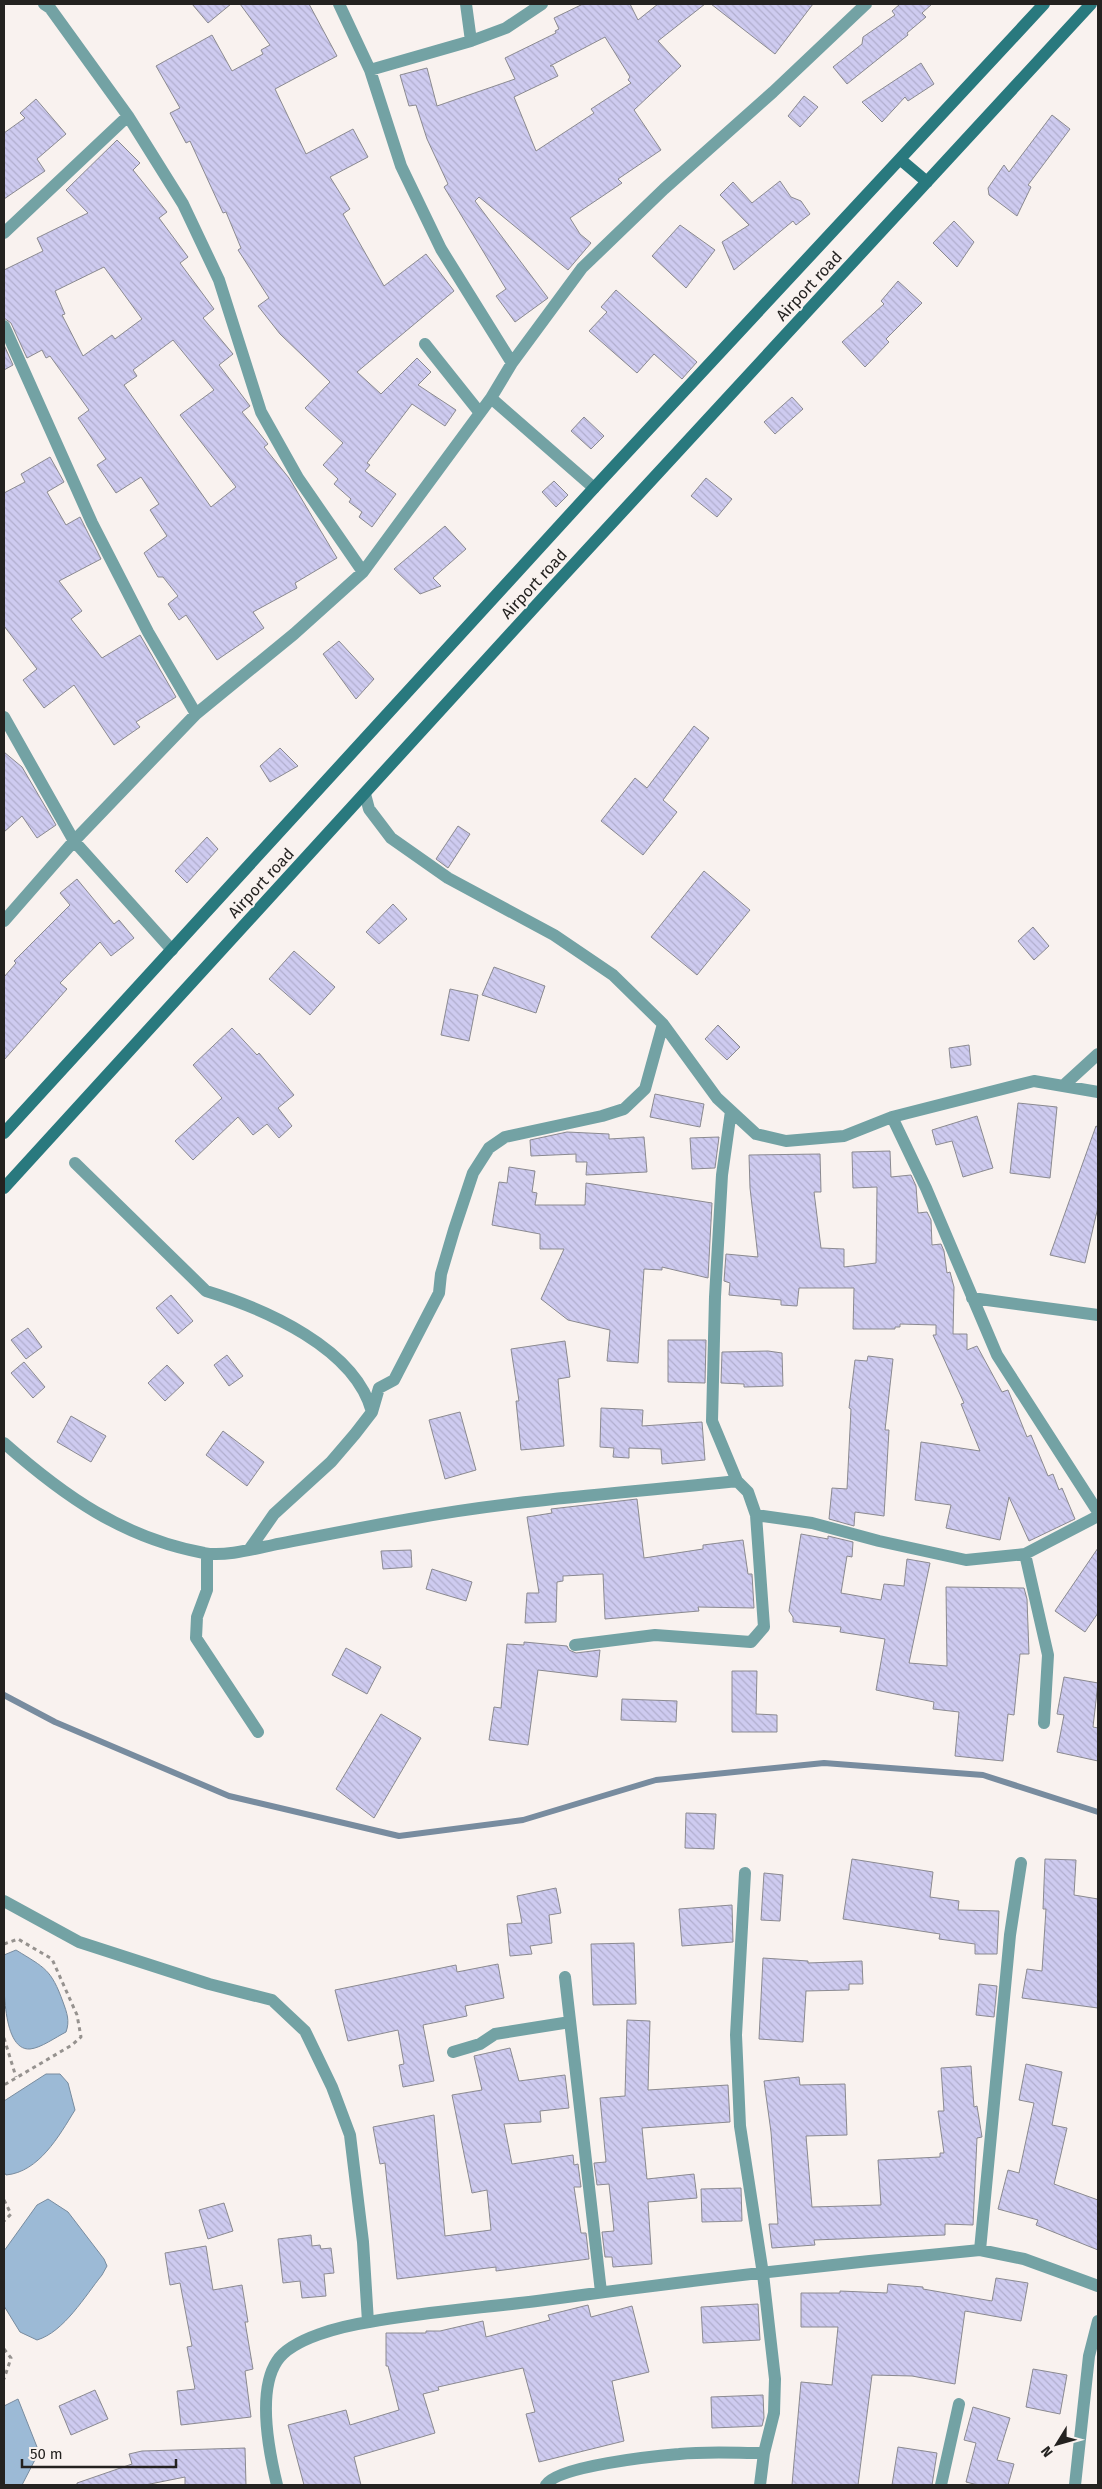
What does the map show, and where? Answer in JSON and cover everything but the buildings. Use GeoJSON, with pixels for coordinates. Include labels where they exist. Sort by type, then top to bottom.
{"type":"FeatureCollection","features":[{"type":"Feature","properties":{"kind":"main road","name":"Airport road"},"geometry":{"type":"LineString","coordinates":[[4,1133],[594,488],[1044,4]]}},
{"type":"Feature","properties":{"kind":"main road","name":"Airport road"},"geometry":{"type":"LineString","coordinates":[[4,1188],[551,589],[1091,4]]}},
{"type":"Feature","properties":{"kind":"main road"},"geometry":{"type":"LineString","coordinates":[[901,160],[927,182]]}},
{"type":"Feature","properties":{"kind":"street"},"geometry":{"type":"LineString","coordinates":[[44,4],[50,8],[128,116],[183,204],[218,280],[261,412],[298,478],[363,572]]}},
{"type":"Feature","properties":{"kind":"street"},"geometry":{"type":"LineString","coordinates":[[339,4],[370,70],[401,166],[441,248],[512,362]]}},
{"type":"Feature","properties":{"kind":"street"},"geometry":{"type":"LineString","coordinates":[[466,4],[470,41]]}},
{"type":"Feature","properties":{"kind":"street"},"geometry":{"type":"LineString","coordinates":[[370,70],[470,41],[506,28],[542,4]]}},
{"type":"Feature","properties":{"kind":"street"},"geometry":{"type":"LineString","coordinates":[[4,921],[74,841],[196,714],[294,634],[363,572],[491,398],[512,362],[582,268],[664,189],[773,92],[866,4]]}},
{"type":"Feature","properties":{"kind":"street"},"geometry":{"type":"LineString","coordinates":[[4,233],[128,116]]}},
{"type":"Feature","properties":{"kind":"street"},"geometry":{"type":"LineString","coordinates":[[4,326],[92,523],[148,632],[196,714]]}},
{"type":"Feature","properties":{"kind":"street"},"geometry":{"type":"LineString","coordinates":[[425,344],[480,413]]}},
{"type":"Feature","properties":{"kind":"street"},"geometry":{"type":"LineString","coordinates":[[491,398],[594,488]]}},
{"type":"Feature","properties":{"kind":"street"},"geometry":{"type":"LineString","coordinates":[[4,717],[74,841],[172,950]]}},
{"type":"Feature","properties":{"kind":"street"},"geometry":{"type":"LineString","coordinates":[[365,794],[369,809],[391,838],[448,878],[554,935],[613,975],[663,1024],[718,1098],[756,1134],[786,1141],[844,1136],[892,1117],[1034,1081],[1098,1092]]}},
{"type":"Feature","properties":{"kind":"street"},"geometry":{"type":"LineString","coordinates":[[249,1550],[274,1514],[331,1462],[372,1412],[379,1388],[394,1380],[438,1293],[451,1239],[473,1173],[489,1148],[505,1136],[602,1116],[624,1108],[645,1089],[663,1024]]}},
{"type":"Feature","properties":{"kind":"street"},"geometry":{"type":"LineString","coordinates":[[1063,1086],[1098,1054]]}},
{"type":"Feature","properties":{"kind":"street"},"geometry":{"type":"LineString","coordinates":[[575,1644],[655,1635],[752,1642],[764,1627],[756,1515],[748,1492],[737,1481],[712,1421],[716,1278],[722,1175],[731,1111]]}},
{"type":"Feature","properties":{"kind":"street"},"geometry":{"type":"LineString","coordinates":[[892,1117],[926,1188],[997,1355],[1098,1512]]}},
{"type":"Feature","properties":{"kind":"street"},"geometry":{"type":"LineString","coordinates":[[75,1163],[206,1292],[232,1299],[287,1324],[319,1342],[358,1381],[368,1396],[372,1412]]}},
{"type":"Feature","properties":{"kind":"street"},"geometry":{"type":"LineString","coordinates":[[972,1298],[1098,1315]]}},
{"type":"Feature","properties":{"kind":"street"},"geometry":{"type":"LineString","coordinates":[[4,1443],[43,1477],[101,1516],[151,1540],[207,1554],[249,1550],[422,1517],[568,1497],[737,1481]]}},
{"type":"Feature","properties":{"kind":"street"},"geometry":{"type":"LineString","coordinates":[[756,1515],[812,1522],[879,1541],[966,1560],[1026,1554],[1098,1516]]}},
{"type":"Feature","properties":{"kind":"street"},"geometry":{"type":"LineString","coordinates":[[207,1554],[206,1590],[197,1617],[196,1638],[258,1732]]}},
{"type":"Feature","properties":{"kind":"street"},"geometry":{"type":"LineString","coordinates":[[1026,1554],[1048,1655],[1044,1723]]}},
{"type":"Feature","properties":{"kind":"street"},"geometry":{"type":"LineString","coordinates":[[980,2250],[1010,1935],[1021,1863]]}},
{"type":"Feature","properties":{"kind":"street"},"geometry":{"type":"LineString","coordinates":[[745,1873],[736,2035],[740,2126],[763,2274],[775,2379],[774,2413],[764,2453],[760,2485]]}},
{"type":"Feature","properties":{"kind":"street"},"geometry":{"type":"LineString","coordinates":[[4,1902],[79,1942],[208,1984],[272,2000],[305,2030],[332,2087],[350,2136],[363,2242],[368,2322]]}},
{"type":"Feature","properties":{"kind":"street"},"geometry":{"type":"LineString","coordinates":[[565,1977],[600,2292]]}},
{"type":"Feature","properties":{"kind":"street"},"geometry":{"type":"LineString","coordinates":[[453,2052],[480,2044],[495,2034],[570,2022]]}},
{"type":"Feature","properties":{"kind":"street"},"geometry":{"type":"LineString","coordinates":[[277,2485],[269,2452],[266,2412],[269,2385],[277,2360],[301,2340],[368,2322],[600,2292],[980,2250],[1024,2260],[1098,2286]]}},
{"type":"Feature","properties":{"kind":"street"},"geometry":{"type":"LineString","coordinates":[[1075,2485],[1089,2356],[1098,2321]]}},
{"type":"Feature","properties":{"kind":"street"},"geometry":{"type":"LineString","coordinates":[[941,2485],[959,2404]]}},
{"type":"Feature","properties":{"kind":"street"},"geometry":{"type":"LineString","coordinates":[[546,2485],[549,2481],[576,2470],[622,2460],[680,2453],[764,2453]]}},
{"type":"Feature","properties":{"kind":"path"},"geometry":{"type":"LineString","coordinates":[[4,1944],[18,1939],[52,1959],[77,2015],[81,2037],[72,2045],[4,2085]]}},
{"type":"Feature","properties":{"kind":"path"},"geometry":{"type":"LineString","coordinates":[[4,2038],[16,2077]]}},
{"type":"Feature","properties":{"kind":"path"},"geometry":{"type":"LineString","coordinates":[[4,2200],[11,2214],[4,2221]]}},
{"type":"Feature","properties":{"kind":"path"},"geometry":{"type":"LineString","coordinates":[[4,2349],[11,2358],[4,2379]]}},
{"type":"Feature","properties":{"kind":"water"},"geometry":{"type":"Polygon","coordinates":[[[16,1950],[46,1970],[51,1976],[59,1991],[68,2017],[66,2032],[30,2049],[20,2046],[13,2038],[6,2010],[4,1955],[16,1950]]]}},
{"type":"Feature","properties":{"kind":"water"},"geometry":{"type":"Polygon","coordinates":[[[46,2074],[60,2074],[68,2083],[75,2110],[55,2141],[38,2160],[18,2172],[6,2175],[4,2172],[4,2101],[46,2074]]]}},
{"type":"Feature","properties":{"kind":"water"},"geometry":{"type":"Polygon","coordinates":[[[48,2199],[68,2212],[104,2259],[107,2266],[81,2303],[65,2321],[47,2336],[37,2340],[20,2332],[4,2306],[4,2251],[37,2205],[48,2199]]]}},
{"type":"Feature","properties":{"kind":"water"},"geometry":{"type":"Polygon","coordinates":[[[18,2399],[39,2452],[22,2485],[4,2485],[4,2406],[18,2399]]]}},
{"type":"Feature","properties":{"kind":"waterway"},"geometry":{"type":"LineString","coordinates":[[4,1695],[55,1722],[229,1796],[399,1836],[523,1820],[656,1780],[824,1763],[983,1775],[1098,1812]]}}]}
